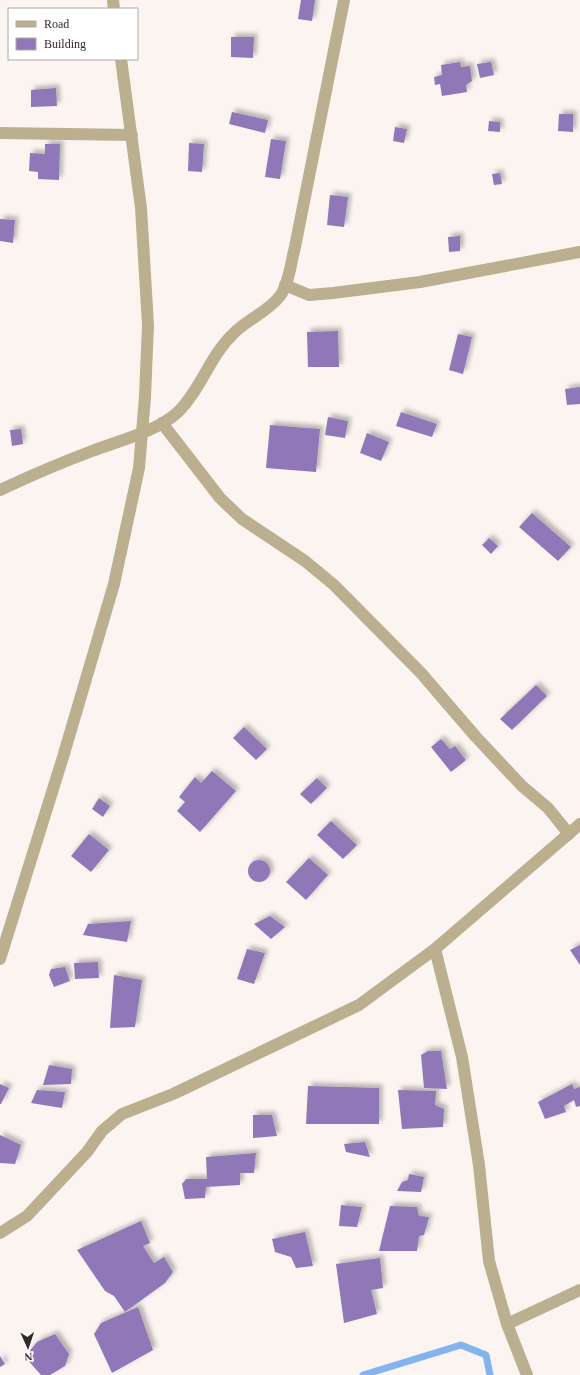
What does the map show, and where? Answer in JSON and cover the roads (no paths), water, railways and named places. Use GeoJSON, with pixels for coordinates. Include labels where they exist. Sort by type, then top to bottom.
{"type":"FeatureCollection","features":[{"type":"Feature","properties":{"kind":"street"},"geometry":{"type":"LineString","coordinates":[[0,490],[37,472],[122,441],[162,423],[178,412],[189,399],[220,348],[233,334],[280,296],[285,285],[295,248],[314,160],[344,0]]}},
{"type":"Feature","properties":{"kind":"street"},"geometry":{"type":"LineString","coordinates":[[0,959],[63,757],[114,584],[139,468],[148,325],[141,208],[121,60]]}},
{"type":"Feature","properties":{"kind":"street"},"geometry":{"type":"LineString","coordinates":[[0,133],[132,135]]}},
{"type":"Feature","properties":{"kind":"street"},"geometry":{"type":"LineString","coordinates":[[285,285],[309,295],[333,293],[420,282],[580,252]]}},
{"type":"Feature","properties":{"kind":"street"},"geometry":{"type":"LineString","coordinates":[[162,423],[220,498],[242,519],[305,561],[334,586],[421,673],[476,737],[522,786],[548,808],[569,834]]}},
{"type":"Feature","properties":{"kind":"street"},"geometry":{"type":"LineString","coordinates":[[0,1233],[26,1216],[86,1152],[102,1131],[122,1114],[173,1094],[359,1005],[435,949],[580,824]]}},
{"type":"Feature","properties":{"kind":"street"},"geometry":{"type":"LineString","coordinates":[[435,949],[462,1057],[479,1165],[489,1261],[507,1324],[527,1375]]}},
{"type":"Feature","properties":{"kind":"street"},"geometry":{"type":"LineString","coordinates":[[507,1324],[580,1290]]}},
{"type":"Feature","properties":{"kind":"waterway"},"geometry":{"type":"LineString","coordinates":[[363,1375],[461,1345],[486,1355],[490,1375]]}}]}
